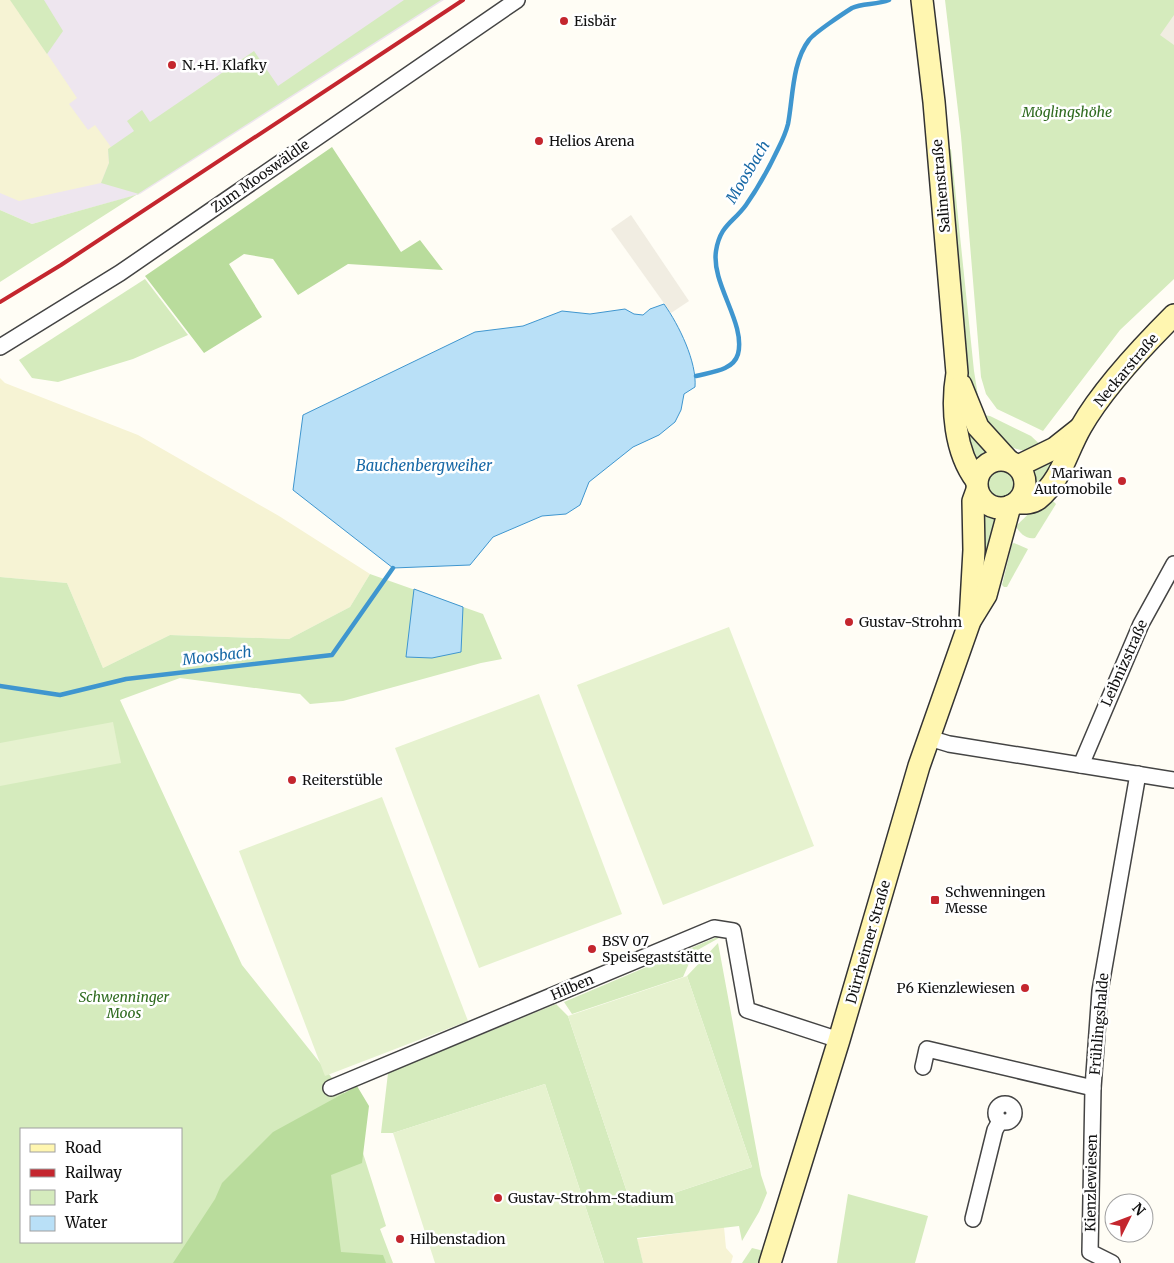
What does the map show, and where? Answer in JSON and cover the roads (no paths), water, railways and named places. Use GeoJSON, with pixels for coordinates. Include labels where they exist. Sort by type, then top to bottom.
{"type":"FeatureCollection","features":[{"type":"Feature","properties":{"kind":"main road","name":"Salinenstraße"},"geometry":{"type":"LineString","coordinates":[[923,9],[935,110],[960,444],[968,469],[977,485]]}},
{"type":"Feature","properties":{"kind":"main road","name":"Neckarstraße"},"geometry":{"type":"LineString","coordinates":[[1013,505],[1036,500],[1047,489],[1065,465],[1081,427],[1129,362],[1174,315]]}},
{"type":"Feature","properties":{"kind":"main road","name":"Salinenstraße"},"geometry":{"type":"LineString","coordinates":[[956,373],[971,414],[978,427],[1013,463]]}},
{"type":"Feature","properties":{"kind":"main road","name":"Neckarstraße"},"geometry":{"type":"LineString","coordinates":[[1013,463],[1055,448],[1081,427]]}},
{"type":"Feature","properties":{"kind":"main road"},"geometry":{"type":"LineString","coordinates":[[1000,459],[1013,463],[1025,478],[1023,495],[1013,505],[998,508],[989,505],[982,500],[977,485],[981,469],[988,462],[1000,459]]}},
{"type":"Feature","properties":{"kind":"main road","name":"Dürrheimer Straße"},"geometry":{"type":"LineString","coordinates":[[970,622],[974,550],[973,501],[977,485]]}},
{"type":"Feature","properties":{"kind":"main road","name":"Dürrheimer Straße"},"geometry":{"type":"LineString","coordinates":[[770,1263],[839,1040],[928,738],[970,622],[986,595],[1013,505]]}},
{"type":"Feature","properties":{"kind":"street","name":"Zum Mooswäldle"},"geometry":{"type":"LineString","coordinates":[[0,347],[120,273],[517,0]]}},
{"type":"Feature","properties":{"kind":"street","name":"Leibnizstraße"},"geometry":{"type":"LineString","coordinates":[[1081,765],[1141,624],[1174,564]]}},
{"type":"Feature","properties":{"kind":"street"},"geometry":{"type":"LineString","coordinates":[[928,738],[949,744],[1174,780]]}},
{"type":"Feature","properties":{"kind":"street","name":"Frühlingshalde"},"geometry":{"type":"LineString","coordinates":[[923,1067],[927,1049],[1093,1088],[1100,991],[1138,774]]}},
{"type":"Feature","properties":{"kind":"street","name":"Hilben"},"geometry":{"type":"LineString","coordinates":[[331,1088],[714,928],[733,930],[747,1010],[839,1040]]}},
{"type":"Feature","properties":{"kind":"street","name":"Kienzlewiesen"},"geometry":{"type":"LineString","coordinates":[[1093,1088],[1090,1252],[1112,1263]]}},
{"type":"Feature","properties":{"kind":"street"},"geometry":{"type":"LineString","coordinates":[[972,1219],[995,1130],[1000,1121]]}},
{"type":"Feature","properties":{"kind":"water","name":"Bauchenbergweiher"},"geometry":{"type":"Polygon","coordinates":[[[664,304],[686,344],[695,377],[695,387],[684,394],[681,410],[675,422],[659,435],[633,447],[589,482],[580,505],[566,514],[542,516],[493,537],[470,565],[393,568],[293,490],[303,415],[475,332],[523,326],[562,311],[590,314],[625,309],[634,314],[643,315],[650,309],[664,304]]]}},
{"type":"Feature","properties":{"kind":"water"},"geometry":{"type":"Polygon","coordinates":[[[414,589],[463,607],[461,652],[432,658],[406,657],[414,589]]]}},
{"type":"Feature","properties":{"kind":"waterway","name":"Moosbach"},"geometry":{"type":"LineString","coordinates":[[696,376],[715,372],[726,367],[735,360],[738,354],[737,329],[718,277],[716,251],[721,235],[750,198],[767,171],[782,140],[788,124],[796,69],[803,49],[817,33],[852,8],[889,0]]}},
{"type":"Feature","properties":{"kind":"waterway","name":"Moosbach"},"geometry":{"type":"LineString","coordinates":[[0,686],[60,695],[126,679],[332,655],[393,568]]}},
{"type":"Feature","properties":{"kind":"railway"},"geometry":{"type":"LineString","coordinates":[[0,302],[61,265],[463,0]]}},
{"type":"Feature","properties":{"kind":"place","name":"Eisbär"},"geometry":{"type":"Point","coordinates":[564,21]}},
{"type":"Feature","properties":{"kind":"place","name":"N.+H. Klafky"},"geometry":{"type":"Point","coordinates":[172,65]}},
{"type":"Feature","properties":{"kind":"place","name":"Helios Arena"},"geometry":{"type":"Point","coordinates":[539,141]}},
{"type":"Feature","properties":{"kind":"place","name":"Mariwan Automobile"},"geometry":{"type":"Point","coordinates":[1122,481]}},
{"type":"Feature","properties":{"kind":"place","name":"Gustav-Strohm"},"geometry":{"type":"Point","coordinates":[849,622]}},
{"type":"Feature","properties":{"kind":"place","name":"Reiterstüble"},"geometry":{"type":"Point","coordinates":[292,780]}},
{"type":"Feature","properties":{"kind":"place","name":"Schwenningen Messe"},"geometry":{"type":"Point","coordinates":[935,900]}},
{"type":"Feature","properties":{"kind":"place","name":"BSV 07 Speisegaststätte"},"geometry":{"type":"Point","coordinates":[592,949]}},
{"type":"Feature","properties":{"kind":"place","name":"P6 Kienzlewiesen"},"geometry":{"type":"Point","coordinates":[1025,988]}},
{"type":"Feature","properties":{"kind":"place","name":"Gustav-Strohm-Stadium"},"geometry":{"type":"Point","coordinates":[498,1198]}},
{"type":"Feature","properties":{"kind":"place","name":"Hilbenstadion"},"geometry":{"type":"Point","coordinates":[400,1239]}},
{"type":"Feature","properties":{"kind":"park label","name":"Möglingshöhe"},"geometry":{"type":"Point","coordinates":[1067,112]}},
{"type":"Feature","properties":{"kind":"park label","name":"Schwenninger Moos"},"geometry":{"type":"Point","coordinates":[124,1006]}}]}
